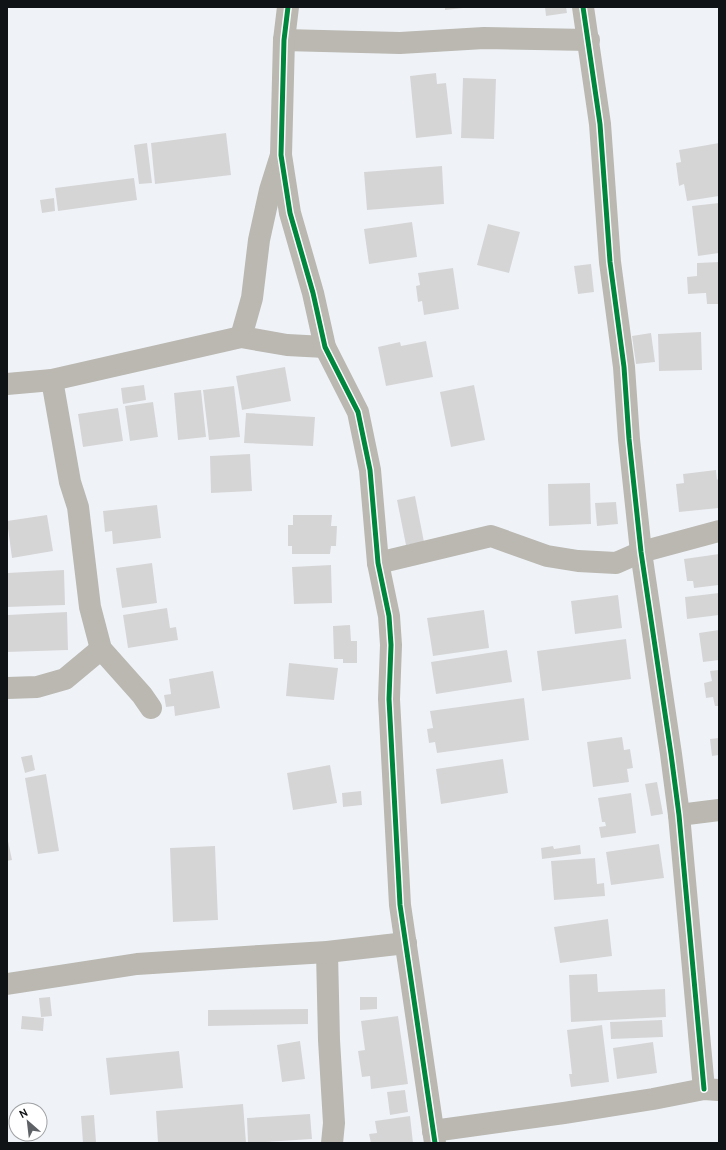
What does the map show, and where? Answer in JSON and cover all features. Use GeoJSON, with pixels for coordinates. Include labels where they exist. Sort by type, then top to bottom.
{"type":"FeatureCollection","features":[{"type":"Feature","properties":{"kind":"street"},"geometry":{"type":"LineString","coordinates":[[288,7],[284,40],[281,155],[290,213],[313,293],[326,348],[358,412],[370,470],[378,563],[389,616],[389,699],[400,905],[434,1137],[564,1113],[712,1089],[672,754],[641,552],[629,439],[624,367],[610,262],[600,124],[583,7]]}},
{"type":"Feature","properties":{"kind":"street"},"geometry":{"type":"LineString","coordinates":[[284,40],[400,43],[484,38],[588,40]]}},
{"type":"Feature","properties":{"kind":"street"},"geometry":{"type":"LineString","coordinates":[[241,337],[252,298],[260,240],[270,190],[281,155]]}},
{"type":"Feature","properties":{"kind":"street"},"geometry":{"type":"LineString","coordinates":[[7,384],[52,380],[241,337],[287,345],[326,348]]}},
{"type":"Feature","properties":{"kind":"street"},"geometry":{"type":"LineString","coordinates":[[52,380],[70,482],[78,507],[90,607],[100,649],[142,695],[151,708]]}},
{"type":"Feature","properties":{"kind":"street"},"geometry":{"type":"LineString","coordinates":[[378,563],[491,536],[547,556],[578,561],[616,563],[641,552],[719,531]]}},
{"type":"Feature","properties":{"kind":"street"},"geometry":{"type":"LineString","coordinates":[[7,688],[37,687],[65,679],[100,649]]}},
{"type":"Feature","properties":{"kind":"street"},"geometry":{"type":"LineString","coordinates":[[679,815],[719,810]]}},
{"type":"Feature","properties":{"kind":"street"},"geometry":{"type":"LineString","coordinates":[[7,984],[137,964],[328,952],[406,943]]}},
{"type":"Feature","properties":{"kind":"street"},"geometry":{"type":"LineString","coordinates":[[328,952],[328,1040],[334,1123],[332,1143]]}},
{"type":"Feature","properties":{"kind":"building"},"geometry":{"type":"Polygon","coordinates":[[[445,7],[463,7],[463,8],[445,10],[445,7]]]}},
{"type":"Feature","properties":{"kind":"building"},"geometry":{"type":"Polygon","coordinates":[[[545,7],[566,7],[567,13],[546,16],[545,7]]]}},
{"type":"Feature","properties":{"kind":"building"},"geometry":{"type":"Polygon","coordinates":[[[436,73],[437,84],[446,83],[452,134],[416,138],[410,76],[436,73]]]}},
{"type":"Feature","properties":{"kind":"building"},"geometry":{"type":"Polygon","coordinates":[[[463,78],[496,79],[494,139],[461,138],[463,78]]]}},
{"type":"Feature","properties":{"kind":"building"},"geometry":{"type":"Polygon","coordinates":[[[226,133],[231,175],[155,184],[151,143],[226,133]]]}},
{"type":"Feature","properties":{"kind":"building"},"geometry":{"type":"Polygon","coordinates":[[[147,143],[152,183],[139,184],[134,145],[147,143]]]}},
{"type":"Feature","properties":{"kind":"building"},"geometry":{"type":"Polygon","coordinates":[[[719,143],[719,196],[687,201],[684,184],[679,186],[676,163],[681,162],[679,150],[719,143]]]}},
{"type":"Feature","properties":{"kind":"building"},"geometry":{"type":"Polygon","coordinates":[[[442,166],[444,204],[367,210],[364,172],[442,166]]]}},
{"type":"Feature","properties":{"kind":"building"},"geometry":{"type":"Polygon","coordinates":[[[134,178],[137,200],[58,211],[55,188],[134,178]]]}},
{"type":"Feature","properties":{"kind":"building"},"geometry":{"type":"Polygon","coordinates":[[[54,198],[55,211],[42,213],[40,200],[54,198]]]}},
{"type":"Feature","properties":{"kind":"building"},"geometry":{"type":"Polygon","coordinates":[[[719,203],[719,253],[698,256],[692,206],[719,203]]]}},
{"type":"Feature","properties":{"kind":"building"},"geometry":{"type":"Polygon","coordinates":[[[412,222],[417,257],[369,264],[364,229],[412,222]]]}},
{"type":"Feature","properties":{"kind":"building"},"geometry":{"type":"Polygon","coordinates":[[[488,224],[520,232],[509,273],[477,265],[488,224]]]}},
{"type":"Feature","properties":{"kind":"building"},"geometry":{"type":"Polygon","coordinates":[[[719,262],[719,304],[707,304],[706,293],[688,294],[687,277],[697,276],[697,263],[719,262]]]}},
{"type":"Feature","properties":{"kind":"building"},"geometry":{"type":"Polygon","coordinates":[[[591,264],[594,292],[578,294],[574,266],[591,264]]]}},
{"type":"Feature","properties":{"kind":"building"},"geometry":{"type":"Polygon","coordinates":[[[453,268],[459,309],[424,315],[422,301],[418,302],[416,286],[420,285],[418,273],[453,268]]]}},
{"type":"Feature","properties":{"kind":"building"},"geometry":{"type":"Polygon","coordinates":[[[701,332],[702,370],[659,371],[658,334],[701,332]]]}},
{"type":"Feature","properties":{"kind":"building"},"geometry":{"type":"Polygon","coordinates":[[[651,333],[655,362],[636,364],[632,336],[651,333]]]}},
{"type":"Feature","properties":{"kind":"building"},"geometry":{"type":"Polygon","coordinates":[[[426,341],[433,377],[386,386],[378,347],[400,342],[401,346],[426,341]]]}},
{"type":"Feature","properties":{"kind":"building"},"geometry":{"type":"Polygon","coordinates":[[[285,367],[291,401],[242,410],[236,376],[285,367]]]}},
{"type":"Feature","properties":{"kind":"building"},"geometry":{"type":"Polygon","coordinates":[[[144,385],[146,400],[123,404],[121,388],[144,385]]]}},
{"type":"Feature","properties":{"kind":"building"},"geometry":{"type":"Polygon","coordinates":[[[474,385],[485,440],[451,447],[440,392],[474,385]]]}},
{"type":"Feature","properties":{"kind":"building"},"geometry":{"type":"Polygon","coordinates":[[[234,386],[240,437],[209,440],[203,390],[234,386]]]}},
{"type":"Feature","properties":{"kind":"building"},"geometry":{"type":"Polygon","coordinates":[[[201,390],[206,437],[178,440],[174,393],[201,390]]]}},
{"type":"Feature","properties":{"kind":"building"},"geometry":{"type":"Polygon","coordinates":[[[153,402],[158,437],[130,441],[125,406],[153,402]]]}},
{"type":"Feature","properties":{"kind":"building"},"geometry":{"type":"Polygon","coordinates":[[[118,408],[123,441],[83,447],[78,414],[118,408]]]}},
{"type":"Feature","properties":{"kind":"building"},"geometry":{"type":"Polygon","coordinates":[[[246,413],[315,417],[313,446],[244,443],[246,413]]]}},
{"type":"Feature","properties":{"kind":"building"},"geometry":{"type":"Polygon","coordinates":[[[250,454],[252,491],[211,493],[210,456],[250,454]]]}},
{"type":"Feature","properties":{"kind":"building"},"geometry":{"type":"Polygon","coordinates":[[[716,470],[719,486],[719,508],[679,512],[676,484],[684,483],[683,474],[716,470]]]}},
{"type":"Feature","properties":{"kind":"building"},"geometry":{"type":"Polygon","coordinates":[[[590,483],[591,524],[549,526],[548,484],[590,483]]]}},
{"type":"Feature","properties":{"kind":"building"},"geometry":{"type":"Polygon","coordinates":[[[415,496],[424,542],[406,545],[397,500],[415,496]]]}},
{"type":"Feature","properties":{"kind":"building"},"geometry":{"type":"Polygon","coordinates":[[[616,502],[618,524],[597,526],[595,503],[616,502]]]}},
{"type":"Feature","properties":{"kind":"building"},"geometry":{"type":"Polygon","coordinates":[[[157,505],[161,538],[113,544],[112,531],[105,532],[103,511],[157,505]]]}},
{"type":"Feature","properties":{"kind":"building"},"geometry":{"type":"Polygon","coordinates":[[[47,515],[53,551],[12,558],[7,521],[47,515]]]}},
{"type":"Feature","properties":{"kind":"building"},"geometry":{"type":"Polygon","coordinates":[[[293,515],[332,515],[331,526],[337,526],[336,546],[331,546],[330,554],[292,554],[292,546],[288,546],[288,525],[293,525],[293,515]]]}},
{"type":"Feature","properties":{"kind":"building"},"geometry":{"type":"Polygon","coordinates":[[[719,554],[719,585],[694,588],[693,581],[687,581],[684,559],[719,554]]]}},
{"type":"Feature","properties":{"kind":"building"},"geometry":{"type":"Polygon","coordinates":[[[152,563],[157,603],[122,608],[116,568],[152,563]]]}},
{"type":"Feature","properties":{"kind":"building"},"geometry":{"type":"Polygon","coordinates":[[[331,565],[332,603],[294,604],[292,567],[331,565]]]}},
{"type":"Feature","properties":{"kind":"building"},"geometry":{"type":"Polygon","coordinates":[[[64,570],[65,605],[7,607],[7,573],[64,570]]]}},
{"type":"Feature","properties":{"kind":"building"},"geometry":{"type":"Polygon","coordinates":[[[719,593],[719,615],[687,619],[685,597],[719,593]]]}},
{"type":"Feature","properties":{"kind":"building"},"geometry":{"type":"Polygon","coordinates":[[[618,595],[622,628],[575,634],[571,601],[618,595]]]}},
{"type":"Feature","properties":{"kind":"building"},"geometry":{"type":"Polygon","coordinates":[[[167,608],[170,628],[176,627],[178,640],[128,648],[123,615],[167,608]]]}},
{"type":"Feature","properties":{"kind":"building"},"geometry":{"type":"Polygon","coordinates":[[[484,610],[489,648],[433,656],[427,618],[484,610]]]}},
{"type":"Feature","properties":{"kind":"building"},"geometry":{"type":"Polygon","coordinates":[[[67,612],[68,650],[7,652],[7,615],[67,612]]]}},
{"type":"Feature","properties":{"kind":"building"},"geometry":{"type":"Polygon","coordinates":[[[350,625],[351,641],[357,641],[357,663],[343,663],[343,659],[334,659],[333,626],[350,625]]]}},
{"type":"Feature","properties":{"kind":"building"},"geometry":{"type":"Polygon","coordinates":[[[719,630],[719,660],[703,662],[699,633],[719,630]]]}},
{"type":"Feature","properties":{"kind":"building"},"geometry":{"type":"Polygon","coordinates":[[[626,639],[631,679],[542,691],[537,651],[626,639]]]}},
{"type":"Feature","properties":{"kind":"building"},"geometry":{"type":"Polygon","coordinates":[[[507,650],[512,682],[436,694],[431,662],[507,650]]]}},
{"type":"Feature","properties":{"kind":"building"},"geometry":{"type":"Polygon","coordinates":[[[289,663],[338,668],[334,700],[286,696],[289,663]]]}},
{"type":"Feature","properties":{"kind":"building"},"geometry":{"type":"Polygon","coordinates":[[[719,670],[719,706],[715,706],[713,697],[706,698],[704,683],[712,681],[710,671],[719,670]]]}},
{"type":"Feature","properties":{"kind":"building"},"geometry":{"type":"Polygon","coordinates":[[[213,671],[220,708],[175,716],[174,706],[166,707],[164,695],[171,694],[169,679],[213,671]]]}},
{"type":"Feature","properties":{"kind":"building"},"geometry":{"type":"Polygon","coordinates":[[[524,698],[529,740],[437,753],[435,742],[429,743],[427,729],[433,728],[430,711],[524,698]]]}},
{"type":"Feature","properties":{"kind":"building"},"geometry":{"type":"Polygon","coordinates":[[[622,737],[624,750],[630,749],[633,768],[627,769],[629,782],[593,787],[587,742],[622,737]]]}},
{"type":"Feature","properties":{"kind":"building"},"geometry":{"type":"Polygon","coordinates":[[[719,738],[719,755],[712,756],[710,739],[719,738]]]}},
{"type":"Feature","properties":{"kind":"building"},"geometry":{"type":"Polygon","coordinates":[[[32,755],[35,770],[25,773],[21,757],[32,755]]]}},
{"type":"Feature","properties":{"kind":"building"},"geometry":{"type":"Polygon","coordinates":[[[503,759],[508,793],[441,804],[436,769],[503,759]]]}},
{"type":"Feature","properties":{"kind":"building"},"geometry":{"type":"Polygon","coordinates":[[[330,765],[337,803],[293,810],[287,773],[330,765]]]}},
{"type":"Feature","properties":{"kind":"building"},"geometry":{"type":"Polygon","coordinates":[[[46,774],[59,851],[38,854],[25,778],[46,774]]]}},
{"type":"Feature","properties":{"kind":"building"},"geometry":{"type":"Polygon","coordinates":[[[657,782],[663,814],[651,816],[645,784],[657,782]]]}},
{"type":"Feature","properties":{"kind":"building"},"geometry":{"type":"Polygon","coordinates":[[[361,791],[362,805],[343,807],[342,793],[361,791]]]}},
{"type":"Feature","properties":{"kind":"building"},"geometry":{"type":"Polygon","coordinates":[[[631,793],[636,833],[601,838],[599,827],[606,826],[605,822],[602,822],[598,798],[631,793]]]}},
{"type":"Feature","properties":{"kind":"building"},"geometry":{"type":"Polygon","coordinates":[[[7,841],[12,860],[7,861],[7,841]]]}},
{"type":"Feature","properties":{"kind":"building"},"geometry":{"type":"Polygon","coordinates":[[[659,844],[664,878],[611,885],[606,852],[659,844]]]}},
{"type":"Feature","properties":{"kind":"building"},"geometry":{"type":"Polygon","coordinates":[[[580,845],[581,854],[542,859],[541,848],[553,846],[554,849],[580,845]]]}},
{"type":"Feature","properties":{"kind":"building"},"geometry":{"type":"Polygon","coordinates":[[[215,846],[218,920],[173,922],[170,848],[215,846]]]}},
{"type":"Feature","properties":{"kind":"building"},"geometry":{"type":"Polygon","coordinates":[[[595,858],[597,884],[604,883],[605,896],[554,900],[551,861],[595,858]]]}},
{"type":"Feature","properties":{"kind":"building"},"geometry":{"type":"Polygon","coordinates":[[[608,919],[612,956],[560,963],[554,927],[608,919]]]}},
{"type":"Feature","properties":{"kind":"building"},"geometry":{"type":"Polygon","coordinates":[[[597,974],[598,992],[665,989],[666,1017],[571,1022],[569,975],[597,974]]]}},
{"type":"Feature","properties":{"kind":"building"},"geometry":{"type":"Polygon","coordinates":[[[50,997],[52,1016],[41,1017],[39,998],[50,997]]]}},
{"type":"Feature","properties":{"kind":"building"},"geometry":{"type":"Polygon","coordinates":[[[360,997],[377,997],[377,1009],[360,1010],[360,997]]]}},
{"type":"Feature","properties":{"kind":"building"},"geometry":{"type":"Polygon","coordinates":[[[308,1009],[308,1024],[208,1026],[208,1010],[308,1009]]]}},
{"type":"Feature","properties":{"kind":"building"},"geometry":{"type":"Polygon","coordinates":[[[22,1016],[44,1018],[43,1031],[21,1029],[22,1016]]]}},
{"type":"Feature","properties":{"kind":"building"},"geometry":{"type":"Polygon","coordinates":[[[398,1016],[408,1084],[371,1089],[370,1076],[362,1077],[358,1051],[365,1050],[361,1021],[398,1016]]]}},
{"type":"Feature","properties":{"kind":"building"},"geometry":{"type":"Polygon","coordinates":[[[662,1020],[663,1037],[611,1039],[610,1022],[662,1020]]]}},
{"type":"Feature","properties":{"kind":"building"},"geometry":{"type":"Polygon","coordinates":[[[602,1025],[609,1082],[571,1087],[569,1074],[572,1074],[567,1030],[602,1025]]]}},
{"type":"Feature","properties":{"kind":"building"},"geometry":{"type":"Polygon","coordinates":[[[300,1041],[305,1079],[282,1082],[277,1045],[300,1041]]]}},
{"type":"Feature","properties":{"kind":"building"},"geometry":{"type":"Polygon","coordinates":[[[653,1042],[657,1073],[617,1079],[613,1048],[653,1042]]]}},
{"type":"Feature","properties":{"kind":"building"},"geometry":{"type":"Polygon","coordinates":[[[179,1051],[183,1088],[110,1095],[106,1058],[179,1051]]]}},
{"type":"Feature","properties":{"kind":"building"},"geometry":{"type":"Polygon","coordinates":[[[405,1090],[408,1112],[390,1115],[387,1092],[405,1090]]]}},
{"type":"Feature","properties":{"kind":"building"},"geometry":{"type":"Polygon","coordinates":[[[243,1104],[246,1143],[158,1143],[156,1111],[243,1104]]]}},
{"type":"Feature","properties":{"kind":"building"},"geometry":{"type":"Polygon","coordinates":[[[310,1114],[312,1139],[248,1143],[247,1118],[310,1114]]]}},
{"type":"Feature","properties":{"kind":"building"},"geometry":{"type":"Polygon","coordinates":[[[94,1115],[96,1142],[83,1143],[81,1116],[94,1115]]]}},
{"type":"Feature","properties":{"kind":"building"},"geometry":{"type":"Polygon","coordinates":[[[410,1116],[413,1143],[371,1143],[369,1134],[377,1133],[375,1121],[410,1116]]]}},
{"type":"Feature","properties":{"kind":"cycle path"},"geometry":{"type":"LineString","coordinates":[[288,7],[284,40],[281,155],[290,213],[313,293],[325,347],[358,412],[370,470],[378,563],[389,616],[391,645],[389,699],[400,905],[435,1143]]}},
{"type":"Feature","properties":{"kind":"cycle path"},"geometry":{"type":"LineString","coordinates":[[583,7],[600,124],[610,262],[624,367],[629,439],[641,552],[679,815],[704,1089]]}}]}
